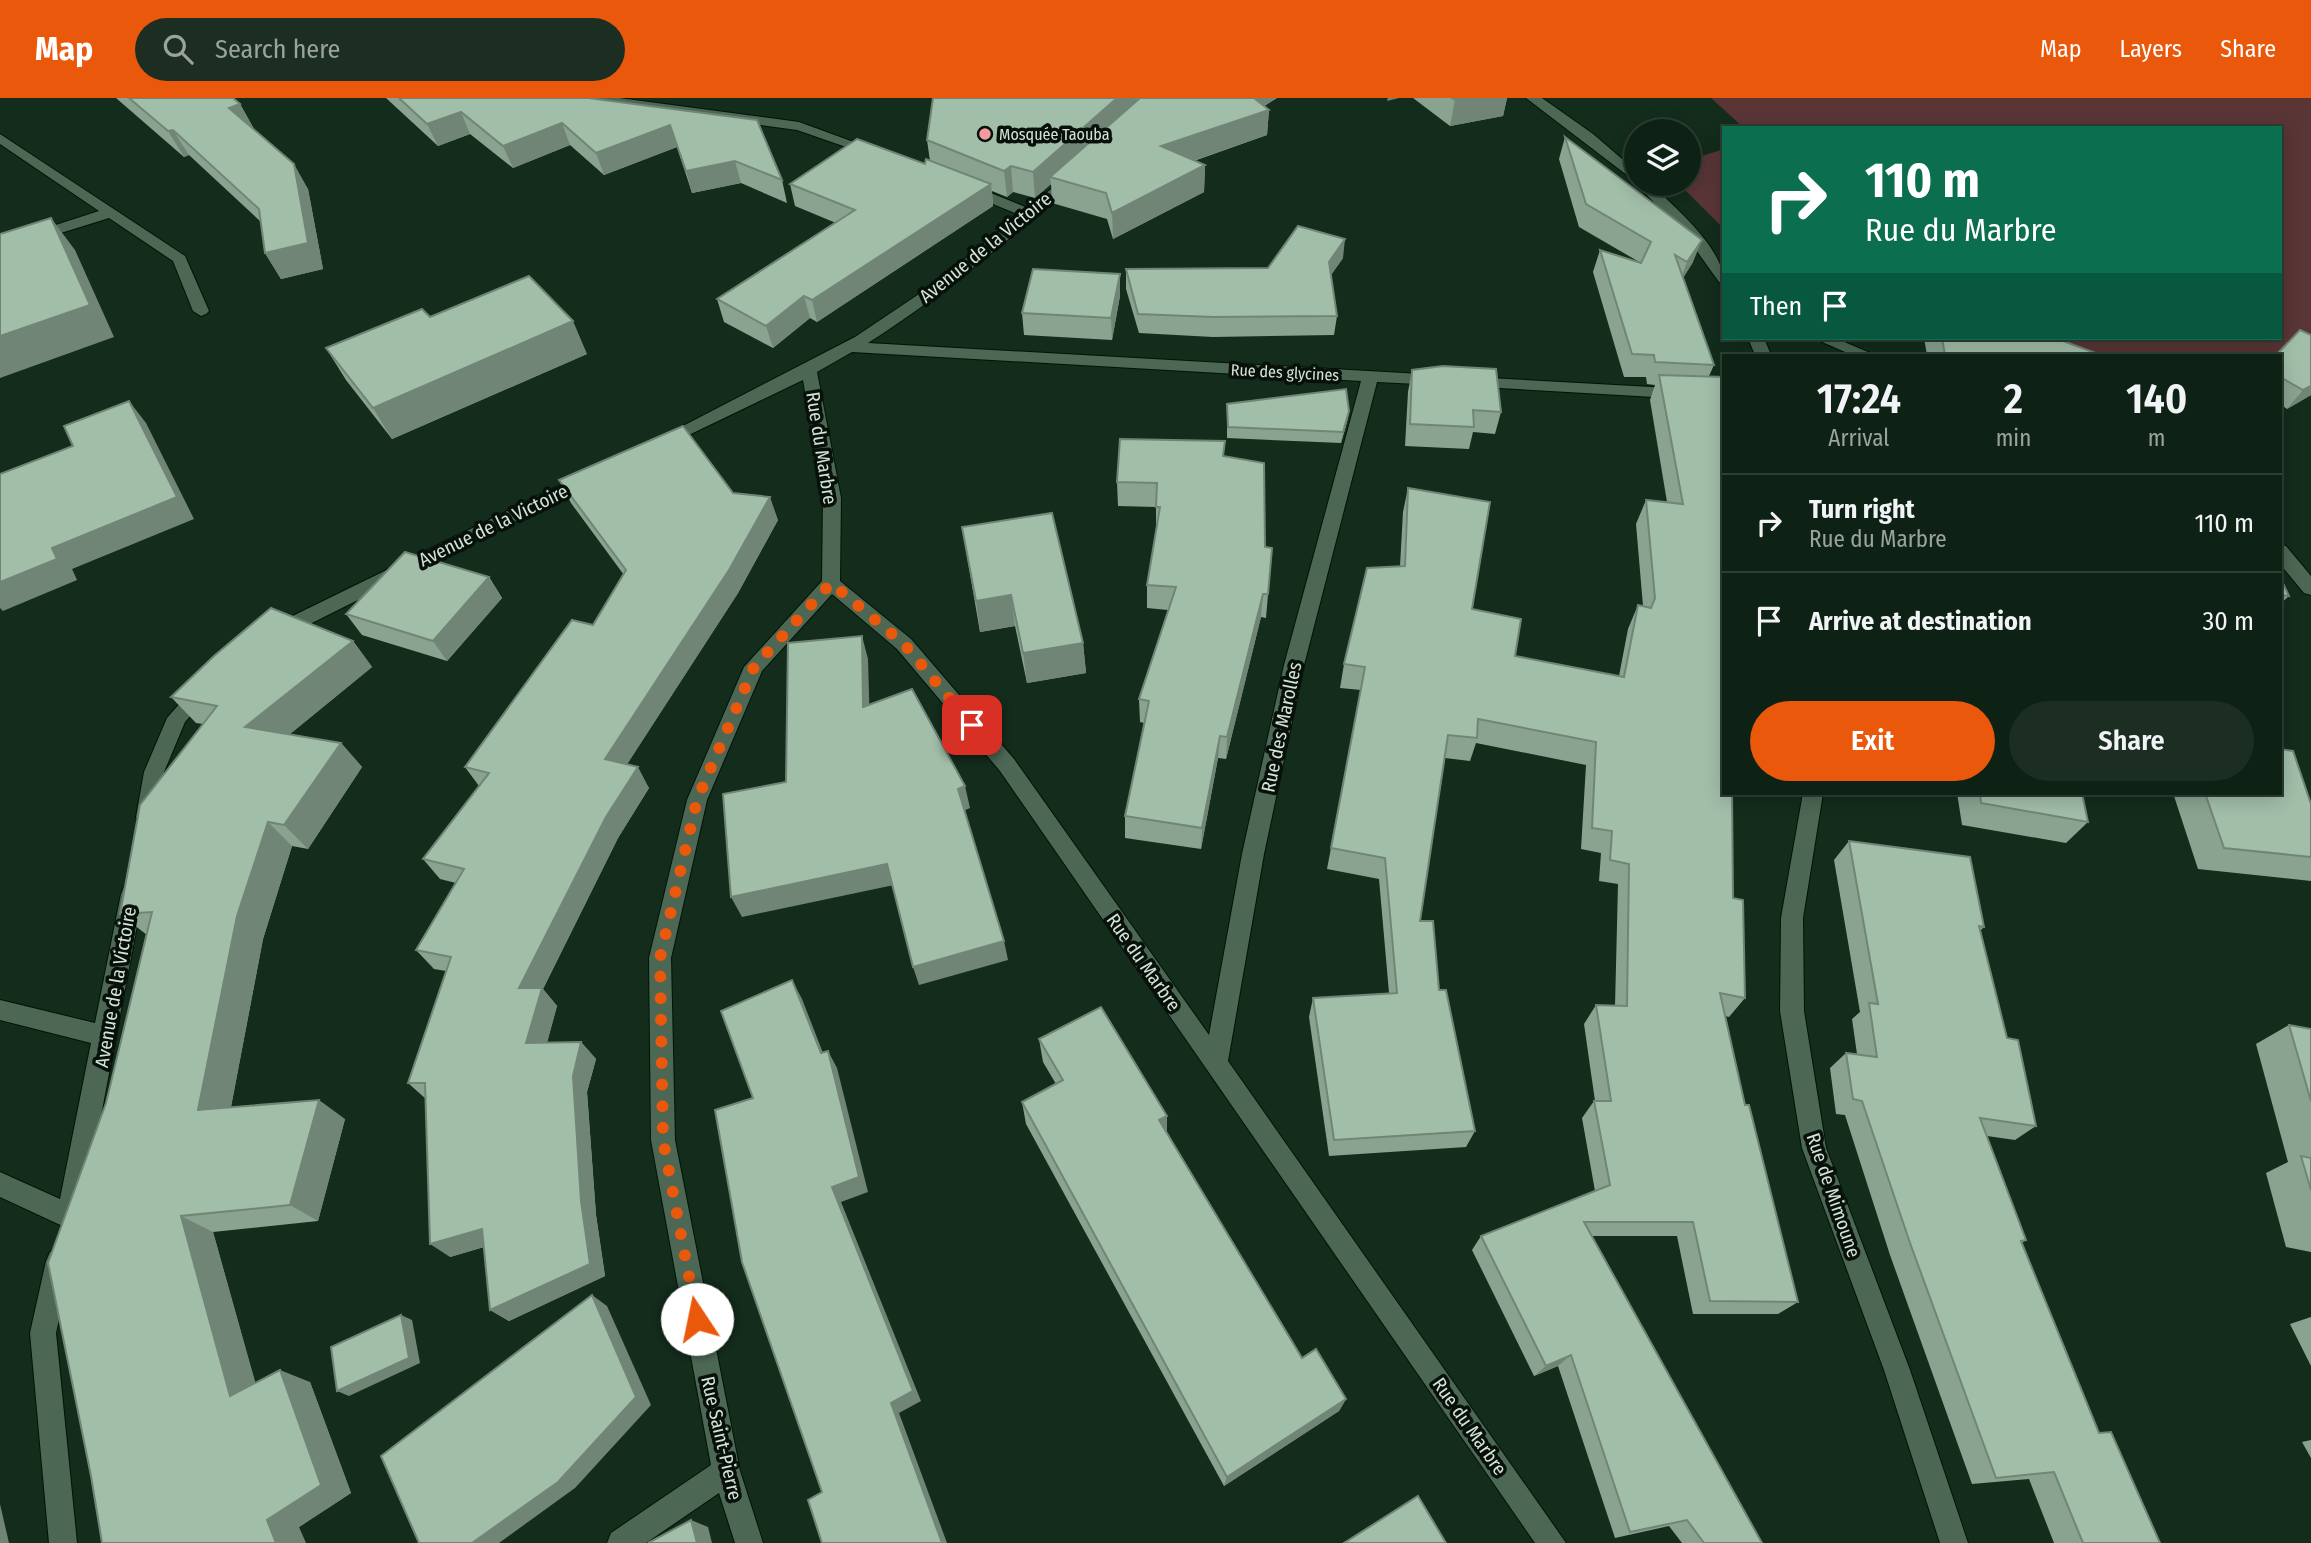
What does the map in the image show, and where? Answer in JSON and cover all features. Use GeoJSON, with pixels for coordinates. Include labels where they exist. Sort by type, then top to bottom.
{"type":"FeatureCollection","features":[{"type":"Feature","properties":{"kind":"street"},"geometry":{"type":"LineString","coordinates":[[589,98],[799,126],[894,160]]}},
{"type":"Feature","properties":{"kind":"street"},"geometry":{"type":"LineString","coordinates":[[1533,98],[1588,137],[1624,168]]}},
{"type":"Feature","properties":{"kind":"street"},"geometry":{"type":"LineString","coordinates":[[0,138],[180,259],[201,311]]}},
{"type":"Feature","properties":{"kind":"street","name":"Avenue de la Victoire"},"geometry":{"type":"LineString","coordinates":[[638,454],[809,370],[887,324],[950,278],[1091,159]]}},
{"type":"Feature","properties":{"kind":"street"},"geometry":{"type":"LineString","coordinates":[[956,184],[1029,214]]}},
{"type":"Feature","properties":{"kind":"street"},"geometry":{"type":"LineString","coordinates":[[1655,196],[1689,230],[1722,276]]}},
{"type":"Feature","properties":{"kind":"street"},"geometry":{"type":"LineString","coordinates":[[0,248],[111,212]]}},
{"type":"Feature","properties":{"kind":"street"},"geometry":{"type":"LineString","coordinates":[[1826,340],[1864,354]]}},
{"type":"Feature","properties":{"kind":"street","name":"Rue des glycines"},"geometry":{"type":"LineString","coordinates":[[846,348],[1368,385],[1722,396]]}},
{"type":"Feature","properties":{"kind":"street","name":"Rue du Marbre"},"geometry":{"type":"LineString","coordinates":[[809,370],[832,498],[831,583],[904,644],[1007,765],[1552,1543]]}},
{"type":"Feature","properties":{"kind":"street","name":"Rue des Marolles"},"geometry":{"type":"LineString","coordinates":[[1216,1064],[1253,854],[1294,665],[1368,385]]}},
{"type":"Feature","properties":{"kind":"street","name":"Avenue de la Victoire"},"geometry":{"type":"LineString","coordinates":[[261,643],[284,627],[601,471]]}},
{"type":"Feature","properties":{"kind":"street"},"geometry":{"type":"LineString","coordinates":[[2282,553],[2311,588]]}},
{"type":"Feature","properties":{"kind":"street","name":"Rue Saint-Pierre"},"geometry":{"type":"LineString","coordinates":[[749,1543],[726,1471],[663,1140],[660,958],[697,800],[754,667],[831,583]]}},
{"type":"Feature","properties":{"kind":"street"},"geometry":{"type":"LineString","coordinates":[[142,838],[154,772],[177,718],[218,673]]}},
{"type":"Feature","properties":{"kind":"street","name":"Rue de Mimoune"},"geometry":{"type":"LineString","coordinates":[[1814,795],[1792,931],[1792,1011],[1814,1148],[1897,1370],[1954,1543]]}},
{"type":"Feature","properties":{"kind":"street","name":"Avenue de la Victoire"},"geometry":{"type":"LineString","coordinates":[[64,1543],[43,1333],[106,1036],[135,877]]}},
{"type":"Feature","properties":{"kind":"street"},"geometry":{"type":"LineString","coordinates":[[0,1010],[106,1036]]}},
{"type":"Feature","properties":{"kind":"street"},"geometry":{"type":"LineString","coordinates":[[0,1184],[69,1216]]}},
{"type":"Feature","properties":{"kind":"street"},"geometry":{"type":"LineString","coordinates":[[621,1543],[726,1471]]}},
{"type":"Feature","properties":{"kind":"shaded area"},"geometry":{"type":"Polygon","coordinates":[[[1711,98],[2311,98],[2311,362],[2275,352],[2050,354],[2049,340],[2282,340],[2282,126],[1742,126],[1711,98]]]}},
{"type":"Feature","properties":{"kind":"shaded area"},"geometry":{"type":"Polygon","coordinates":[[[1722,150],[1722,227],[1691,196],[1701,196],[1701,156],[1722,150]]]}},
{"type":"Feature","properties":{"kind":"building"},"geometry":{"type":"Polygon","coordinates":[[[129,98],[233,98],[240,104],[229,108],[294,164],[308,243],[265,253],[259,209],[173,130],[168,131],[129,98]]]}},
{"type":"Feature","properties":{"kind":"building"},"geometry":{"type":"Polygon","coordinates":[[[399,98],[588,98],[757,120],[782,180],[735,161],[686,171],[670,125],[596,153],[562,123],[503,146],[461,112],[427,124],[399,98]]]}},
{"type":"Feature","properties":{"kind":"building","name":"Mosquée Taouba"},"geometry":{"type":"Polygon","coordinates":[[[933,98],[1117,98],[1033,172],[1011,166],[1004,171],[927,140],[933,98]]]}},
{"type":"Feature","properties":{"kind":"building"},"geometry":{"type":"Polygon","coordinates":[[[1140,98],[1254,98],[1269,110],[1161,146],[1205,165],[1112,213],[1106,193],[1050,177],[1140,98]]]}},
{"type":"Feature","properties":{"kind":"building"},"geometry":{"type":"Polygon","coordinates":[[[1565,137],[1624,181],[1624,196],[1643,196],[1702,240],[1687,262],[1675,255],[1714,365],[1655,362],[1654,355],[1632,354],[1600,250],[1641,263],[1651,242],[1586,204],[1565,137]]]}},
{"type":"Feature","properties":{"kind":"building"},"geometry":{"type":"Polygon","coordinates":[[[857,139],[925,164],[926,159],[991,184],[812,300],[804,296],[766,326],[717,299],[855,210],[790,184],[857,139]]]}},
{"type":"Feature","properties":{"kind":"building"},"geometry":{"type":"Polygon","coordinates":[[[51,218],[90,305],[0,336],[0,234],[51,218]]]}},
{"type":"Feature","properties":{"kind":"building"},"geometry":{"type":"Polygon","coordinates":[[[1298,226],[1345,239],[1329,262],[1337,316],[1213,317],[1138,314],[1126,269],[1268,268],[1298,226]]]}},
{"type":"Feature","properties":{"kind":"building"},"geometry":{"type":"Polygon","coordinates":[[[1033,269],[1120,274],[1111,318],[1022,313],[1033,269]]]}},
{"type":"Feature","properties":{"kind":"building"},"geometry":{"type":"Polygon","coordinates":[[[529,276],[573,321],[373,408],[326,348],[422,309],[430,317],[529,276]]]}},
{"type":"Feature","properties":{"kind":"building"},"geometry":{"type":"Polygon","coordinates":[[[2300,330],[2311,335],[2311,386],[2303,390],[2282,378],[2282,354],[2277,354],[2300,330]]]}},
{"type":"Feature","properties":{"kind":"building"},"geometry":{"type":"Polygon","coordinates":[[[1942,340],[2060,340],[2098,354],[1945,354],[1942,340]]]}},
{"type":"Feature","properties":{"kind":"building"},"geometry":{"type":"Polygon","coordinates":[[[1443,366],[1496,369],[1501,412],[1473,410],[1474,427],[1410,424],[1412,370],[1443,366]]]}},
{"type":"Feature","properties":{"kind":"building"},"geometry":{"type":"Polygon","coordinates":[[[1659,375],[1722,377],[1722,795],[1732,795],[1733,898],[1743,900],[1745,998],[1720,993],[1745,1105],[1749,1105],[1798,1302],[1710,1301],[1693,1222],[1584,1222],[1762,1543],[1704,1543],[1687,1520],[1630,1532],[1571,1355],[1546,1366],[1481,1236],[1610,1185],[1594,1101],[1611,1101],[1596,1005],[1627,1006],[1629,864],[1610,860],[1612,831],[1592,828],[1596,742],[1478,719],[1477,738],[1448,735],[1420,921],[1433,921],[1439,990],[1446,990],[1475,1131],[1334,1140],[1313,998],[1397,993],[1385,858],[1331,848],[1365,667],[1344,664],[1367,568],[1405,566],[1408,488],[1490,502],[1472,609],[1521,619],[1515,656],[1624,677],[1638,605],[1651,608],[1655,598],[1646,500],[1683,504],[1659,375]]]}},
{"type":"Feature","properties":{"kind":"building"},"geometry":{"type":"Polygon","coordinates":[[[1346,389],[1349,411],[1343,432],[1228,427],[1227,404],[1346,389]]]}},
{"type":"Feature","properties":{"kind":"building"},"geometry":{"type":"Polygon","coordinates":[[[129,401],[177,497],[52,548],[57,559],[0,582],[0,474],[73,446],[64,426],[129,401]]]}},
{"type":"Feature","properties":{"kind":"building"},"geometry":{"type":"Polygon","coordinates":[[[683,426],[733,493],[770,497],[729,570],[605,759],[638,767],[606,817],[519,988],[542,988],[526,1043],[581,1042],[573,1076],[581,1201],[590,1264],[490,1310],[482,1229],[430,1244],[425,1083],[408,1083],[451,957],[416,950],[464,869],[423,859],[489,773],[465,767],[572,620],[593,625],[626,570],[559,480],[683,426]]]}},
{"type":"Feature","properties":{"kind":"building"},"geometry":{"type":"Polygon","coordinates":[[[1120,439],[1225,441],[1223,456],[1264,463],[1265,547],[1272,548],[1268,594],[1263,594],[1227,737],[1220,736],[1202,828],[1125,816],[1149,701],[1139,699],[1176,587],[1147,585],[1160,507],[1156,507],[1157,483],[1117,482],[1120,439]]]}},
{"type":"Feature","properties":{"kind":"building"},"geometry":{"type":"Polygon","coordinates":[[[1052,513],[1083,643],[1023,653],[1011,595],[976,601],[962,527],[1052,513]]]}},
{"type":"Feature","properties":{"kind":"building"},"geometry":{"type":"Polygon","coordinates":[[[405,552],[489,577],[433,641],[346,614],[405,552]]]}},
{"type":"Feature","properties":{"kind":"building"},"geometry":{"type":"Polygon","coordinates":[[[2282,581],[2289,596],[2282,595],[2282,581]]]}},
{"type":"Feature","properties":{"kind":"building"},"geometry":{"type":"Polygon","coordinates":[[[271,608],[353,641],[245,727],[341,743],[284,825],[268,822],[237,916],[198,1110],[319,1100],[290,1205],[181,1216],[230,1396],[280,1370],[321,1485],[267,1520],[276,1543],[102,1543],[48,1263],[106,1103],[152,912],[120,914],[140,805],[217,706],[171,697],[271,608]]]}},
{"type":"Feature","properties":{"kind":"building"},"geometry":{"type":"Polygon","coordinates":[[[862,636],[863,707],[912,689],[965,786],[958,789],[1004,941],[913,967],[887,864],[731,897],[723,794],[786,782],[788,643],[862,636]]]}},
{"type":"Feature","properties":{"kind":"building"},"geometry":{"type":"Polygon","coordinates":[[[2282,749],[2293,751],[2311,804],[2311,857],[2224,848],[2206,795],[2282,795],[2282,749]]]}},
{"type":"Feature","properties":{"kind":"building"},"geometry":{"type":"Polygon","coordinates":[[[1980,795],[2082,795],[2088,822],[1981,803],[1980,795]]]}},
{"type":"Feature","properties":{"kind":"building"},"geometry":{"type":"Polygon","coordinates":[[[1849,841],[1970,857],[1984,927],[1979,926],[2007,1038],[2018,1040],[2036,1126],[1980,1118],[2026,1240],[2021,1241],[2099,1433],[2111,1432],[2160,1543],[2083,1543],[2054,1472],[1996,1478],[1910,1243],[1862,1101],[1853,1099],[1846,1053],[1877,1057],[1869,1003],[1878,1004],[1849,841]]]}},
{"type":"Feature","properties":{"kind":"building"},"geometry":{"type":"Polygon","coordinates":[[[792,980],[821,1053],[828,1051],[859,1177],[832,1187],[913,1391],[891,1403],[942,1543],[822,1543],[808,1500],[822,1492],[742,1262],[715,1110],[753,1098],[721,1011],[792,980]]]}},
{"type":"Feature","properties":{"kind":"building"},"geometry":{"type":"Polygon","coordinates":[[[1101,1007],[1167,1116],[1159,1120],[1302,1358],[1316,1349],[1346,1399],[1227,1477],[1022,1102],[1063,1080],[1039,1039],[1101,1007]]]}},
{"type":"Feature","properties":{"kind":"building"},"geometry":{"type":"Polygon","coordinates":[[[2289,1025],[2311,1029],[2311,1101],[2289,1025]]]}},
{"type":"Feature","properties":{"kind":"building"},"geometry":{"type":"Polygon","coordinates":[[[2301,1156],[2311,1158],[2311,1190],[2301,1156]]]}},
{"type":"Feature","properties":{"kind":"building"},"geometry":{"type":"Polygon","coordinates":[[[592,1295],[636,1397],[558,1482],[472,1543],[419,1543],[381,1456],[592,1295]]]}},
{"type":"Feature","properties":{"kind":"building"},"geometry":{"type":"Polygon","coordinates":[[[401,1315],[409,1358],[337,1391],[331,1347],[401,1315]]]}},
{"type":"Feature","properties":{"kind":"building"},"geometry":{"type":"Polygon","coordinates":[[[1418,1496],[1446,1543],[1344,1543],[1418,1496]]]}},
{"type":"Feature","properties":{"kind":"building"},"geometry":{"type":"Polygon","coordinates":[[[691,1520],[697,1543],[648,1543],[691,1520]]]}},
{"type":"Feature","properties":{"kind":"place","name":"Mosquée Taouba"},"geometry":{"type":"Point","coordinates":[985,134]}},
{"type":"Feature","properties":{"kind":"route"},"geometry":{"type":"LineString","coordinates":[[697,1319],[663,1140],[660,958],[697,800],[754,667],[831,583],[904,644],[972,725]]}}]}
